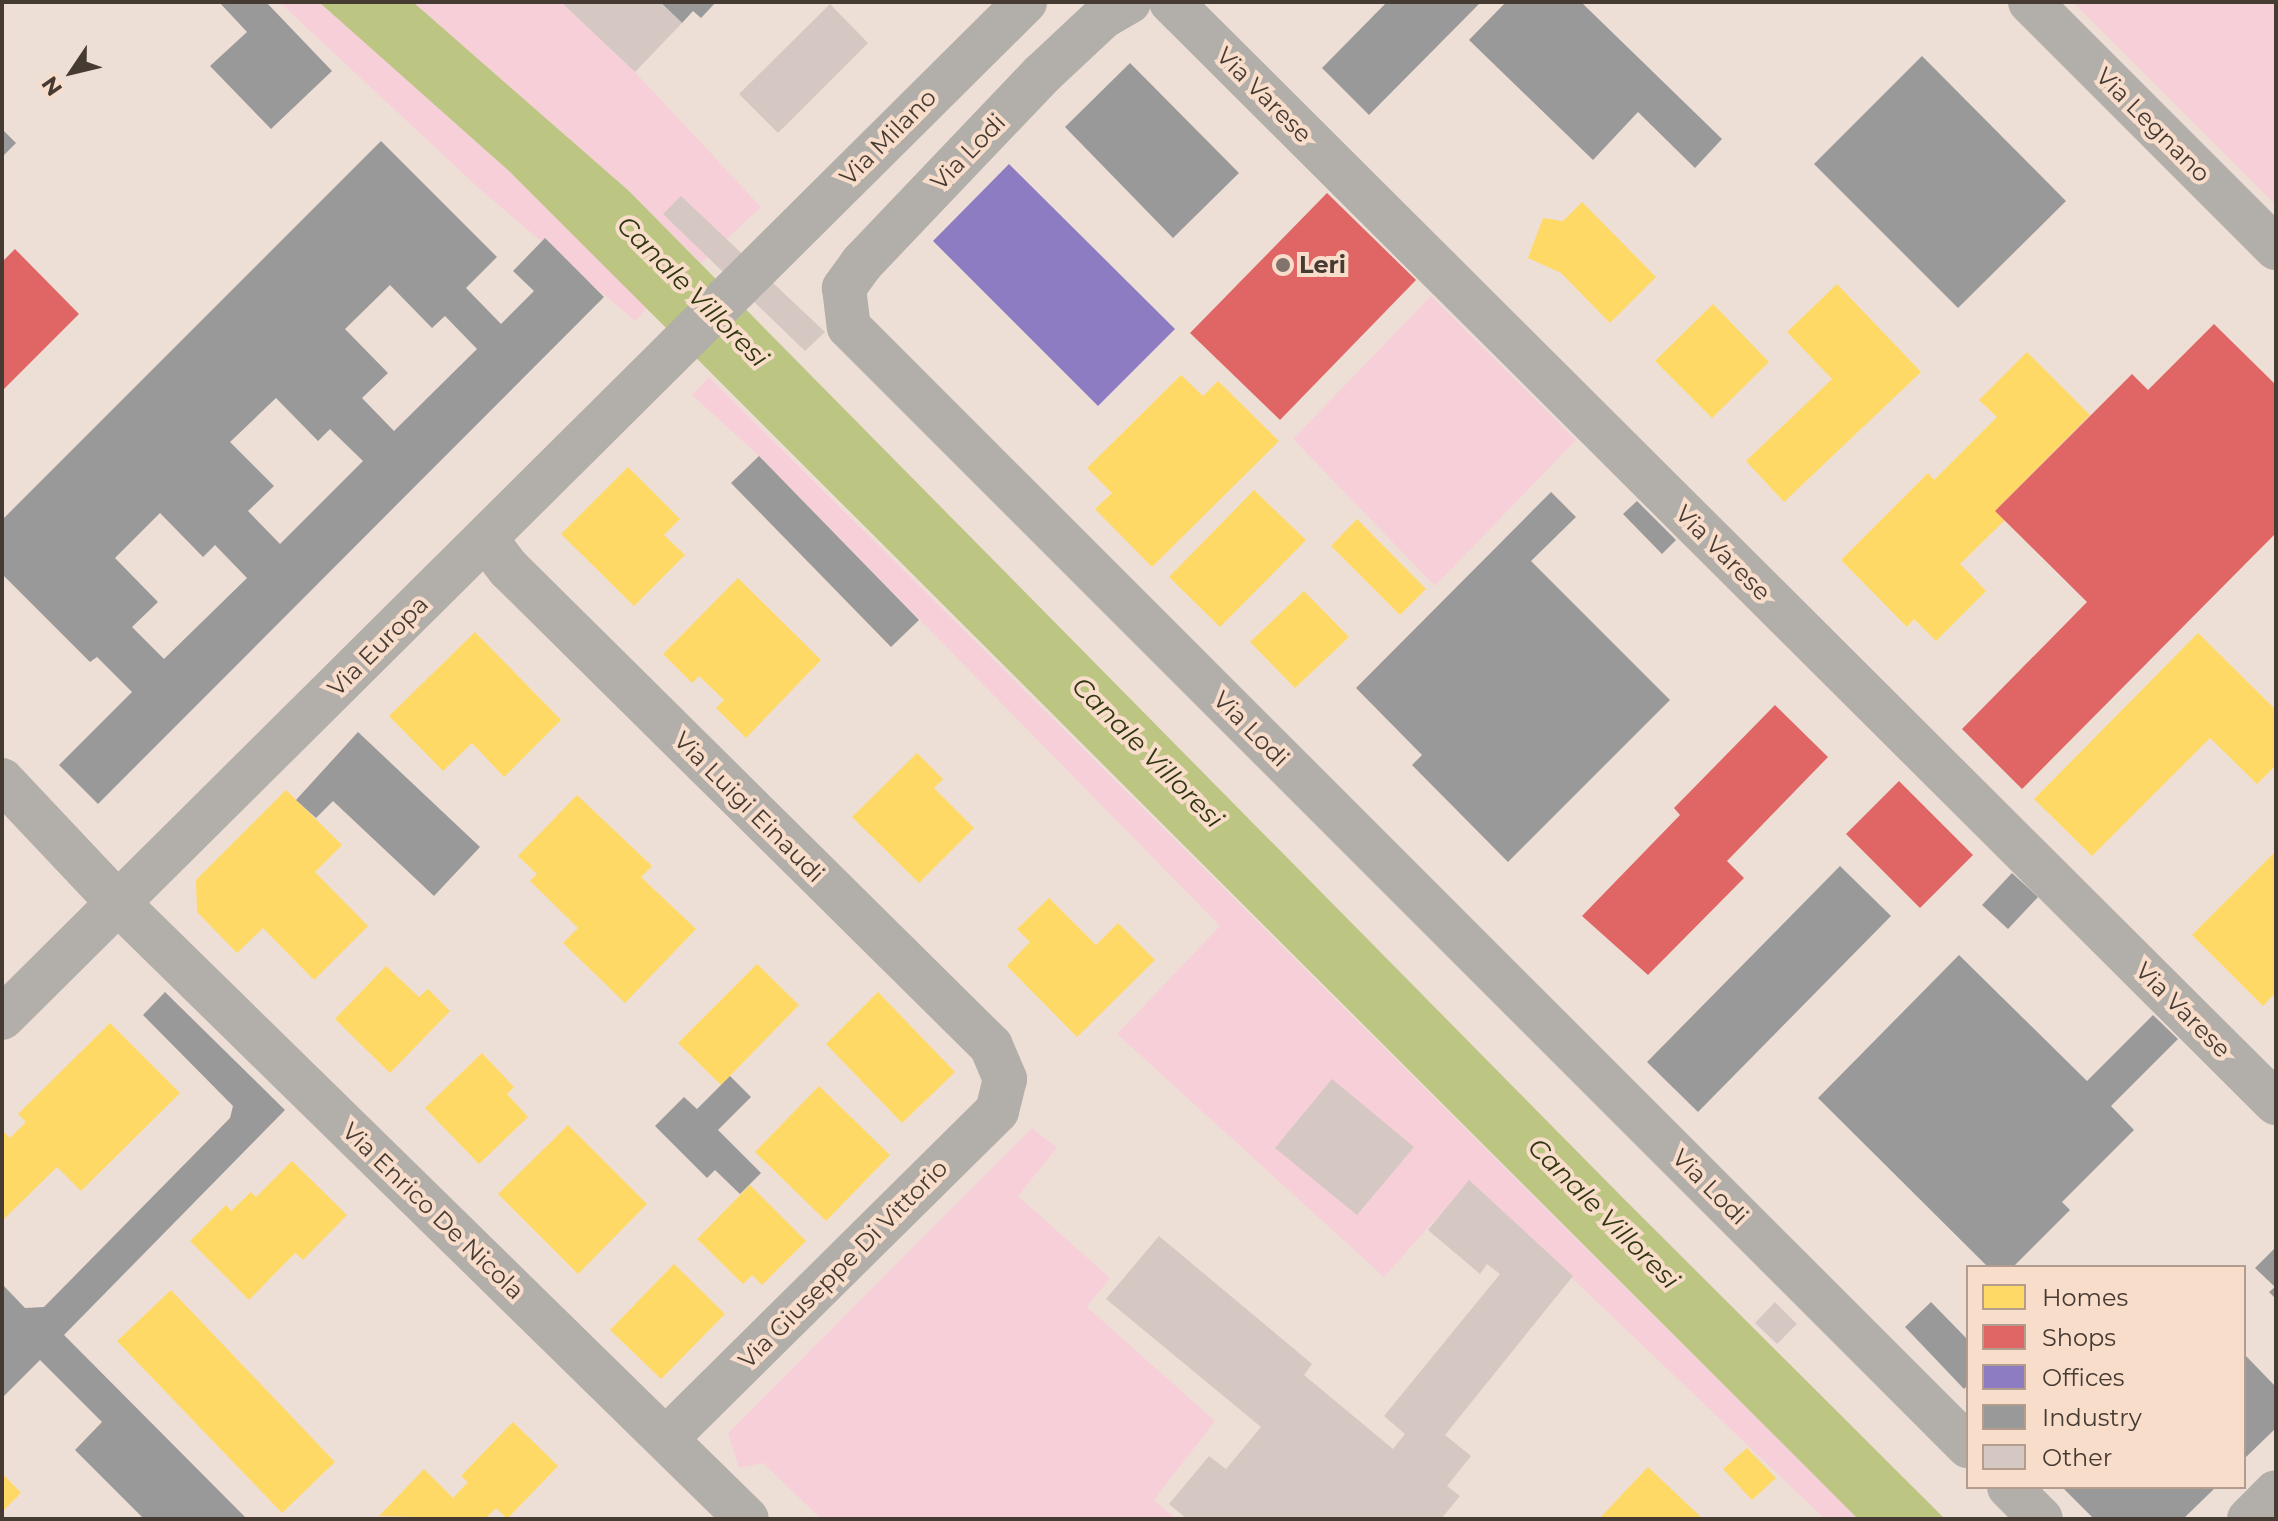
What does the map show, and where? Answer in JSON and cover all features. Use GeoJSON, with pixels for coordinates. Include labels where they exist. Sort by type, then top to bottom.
{"type":"FeatureCollection","features":[{"type":"Feature","properties":{"kind":"street","name":"Via Milano"},"geometry":{"type":"LineString","coordinates":[[749,276],[1025,2]]}},
{"type":"Feature","properties":{"kind":"street","name":"Via Lodi"},"geometry":{"type":"LineString","coordinates":[[1129,2],[1103,17],[1042,74],[862,263],[844,288],[849,327],[1966,1444]]}},
{"type":"Feature","properties":{"kind":"street","name":"Via Varese"},"geometry":{"type":"LineString","coordinates":[[1171,2],[2276,1103]]}},
{"type":"Feature","properties":{"kind":"street","name":"Via Legnano"},"geometry":{"type":"LineString","coordinates":[[2030,2],[2276,248]]}},
{"type":"Feature","properties":{"kind":"street","name":"Via Europa"},"geometry":{"type":"LineString","coordinates":[[2,1018],[749,276]]}},
{"type":"Feature","properties":{"kind":"street","name":"Via Luigi Einaudi"},"geometry":{"type":"LineString","coordinates":[[486,539],[509,569],[991,1046],[1005,1079]]}},
{"type":"Feature","properties":{"kind":"street","name":"Via Enrico De Nicola"},"geometry":{"type":"LineString","coordinates":[[2,780],[118,903],[747,1519]]}},
{"type":"Feature","properties":{"kind":"street","name":"Via Giuseppe Di Vittorio"},"geometry":{"type":"LineString","coordinates":[[666,1439],[997,1111],[1005,1079]]}},
{"type":"Feature","properties":{"kind":"street"},"geometry":{"type":"LineString","coordinates":[[2011,1489],[2041,1519]]}},
{"type":"Feature","properties":{"kind":"street"},"geometry":{"type":"LineString","coordinates":[[2249,1519],[2276,1492]]}},
{"type":"Feature","properties":{"kind":"shaded area"},"geometry":{"type":"Polygon","coordinates":[[[279,2],[319,2],[509,171],[647,308],[635,321],[482,191],[279,2]]]}},
{"type":"Feature","properties":{"kind":"shaded area"},"geometry":{"type":"Polygon","coordinates":[[[413,2],[561,2],[635,72],[761,207],[701,263],[629,191],[413,2]]]}},
{"type":"Feature","properties":{"kind":"shaded area"},"geometry":{"type":"Polygon","coordinates":[[[2073,2],[2276,2],[2276,205],[2073,2]]]}},
{"type":"Feature","properties":{"kind":"shaded area"},"geometry":{"type":"Polygon","coordinates":[[[1431,296],[1576,440],[1435,586],[1293,439],[1431,296]]]}},
{"type":"Feature","properties":{"kind":"shaded area"},"geometry":{"type":"Polygon","coordinates":[[[709,377],[1858,1519],[1825,1519],[1470,1181],[1384,1277],[1117,1034],[1220,926],[759,456],[692,395],[709,377]]]}},
{"type":"Feature","properties":{"kind":"shaded area"},"geometry":{"type":"Polygon","coordinates":[[[1032,1128],[1057,1148],[1018,1196],[1110,1278],[1087,1307],[1215,1421],[1154,1500],[1176,1519],[821,1519],[763,1463],[739,1468],[728,1433],[1032,1128]]]}},
{"type":"Feature","properties":{"kind":"water","name":"Canale Villoresi"},"geometry":{"type":"Polygon","coordinates":[[[319,2],[413,2],[629,191],[1626,1201],[1945,1519],[1858,1519],[509,171],[319,2]]]}},
{"type":"Feature","properties":{"kind":"building: Homes"},"geometry":{"type":"Polygon","coordinates":[[[1582,202],[1656,277],[1610,323],[1561,273],[1528,258],[1543,218],[1563,221],[1582,202]]]}},
{"type":"Feature","properties":{"kind":"building: Homes"},"geometry":{"type":"Polygon","coordinates":[[[1837,284],[1921,372],[1784,502],[1746,461],[1832,379],[1787,332],[1837,284]]]}},
{"type":"Feature","properties":{"kind":"building: Homes"},"geometry":{"type":"Polygon","coordinates":[[[1713,304],[1769,362],[1712,418],[1655,361],[1713,304]]]}},
{"type":"Feature","properties":{"kind":"building: Homes"},"geometry":{"type":"Polygon","coordinates":[[[2027,352],[2090,415],[1995,511],[2005,520],[1960,564],[1986,591],[1936,641],[1914,619],[1907,627],[1841,560],[1928,473],[1934,480],[1997,417],[1979,400],[2027,352]]]}},
{"type":"Feature","properties":{"kind":"building: Homes"},"geometry":{"type":"Polygon","coordinates":[[[1181,375],[1203,396],[1218,381],[1279,441],[1152,567],[1095,509],[1112,493],[1087,468],[1181,375]]]}},
{"type":"Feature","properties":{"kind":"building: Homes"},"geometry":{"type":"Polygon","coordinates":[[[628,467],[680,519],[664,535],[685,555],[634,606],[561,534],[628,467]]]}},
{"type":"Feature","properties":{"kind":"building: Homes"},"geometry":{"type":"Polygon","coordinates":[[[1254,490],[1306,540],[1220,627],[1169,577],[1254,490]]]}},
{"type":"Feature","properties":{"kind":"building: Homes"},"geometry":{"type":"Polygon","coordinates":[[[1357,519],[1426,589],[1400,615],[1331,546],[1357,519]]]}},
{"type":"Feature","properties":{"kind":"building: Homes"},"geometry":{"type":"Polygon","coordinates":[[[738,578],[821,660],[746,738],[716,708],[724,700],[699,676],[692,683],[663,654],[738,578]]]}},
{"type":"Feature","properties":{"kind":"building: Homes"},"geometry":{"type":"Polygon","coordinates":[[[1304,591],[1349,637],[1295,688],[1250,642],[1304,591]]]}},
{"type":"Feature","properties":{"kind":"building: Homes"},"geometry":{"type":"Polygon","coordinates":[[[475,632],[561,720],[504,777],[472,743],[443,771],[389,716],[475,632]]]}},
{"type":"Feature","properties":{"kind":"building: Homes"},"geometry":{"type":"Polygon","coordinates":[[[2198,633],[2276,710],[2276,765],[2257,784],[2210,738],[2092,856],[2034,799],[2198,633]]]}},
{"type":"Feature","properties":{"kind":"building: Homes"},"geometry":{"type":"Polygon","coordinates":[[[917,753],[943,779],[934,788],[974,828],[919,883],[852,817],[917,753]]]}},
{"type":"Feature","properties":{"kind":"building: Homes"},"geometry":{"type":"Polygon","coordinates":[[[286,790],[342,845],[315,872],[368,926],[314,980],[263,928],[237,953],[197,912],[196,880],[286,790]]]}},
{"type":"Feature","properties":{"kind":"building: Homes"},"geometry":{"type":"Polygon","coordinates":[[[577,795],[652,866],[641,877],[696,929],[625,1003],[563,943],[578,928],[530,881],[537,874],[518,856],[577,795]]]}},
{"type":"Feature","properties":{"kind":"building: Homes"},"geometry":{"type":"Polygon","coordinates":[[[2276,851],[2276,992],[2263,1006],[2192,935],[2276,851]]]}},
{"type":"Feature","properties":{"kind":"building: Homes"},"geometry":{"type":"Polygon","coordinates":[[[1049,898],[1096,945],[1118,923],[1155,960],[1077,1037],[1007,966],[1030,942],[1017,929],[1049,898]]]}},
{"type":"Feature","properties":{"kind":"building: Homes"},"geometry":{"type":"Polygon","coordinates":[[[757,964],[799,1005],[721,1085],[678,1043],[757,964]]]}},
{"type":"Feature","properties":{"kind":"building: Homes"},"geometry":{"type":"Polygon","coordinates":[[[386,966],[419,997],[428,989],[450,1011],[390,1073],[335,1019],[386,966]]]}},
{"type":"Feature","properties":{"kind":"building: Homes"},"geometry":{"type":"Polygon","coordinates":[[[878,992],[955,1072],[902,1123],[826,1044],[878,992]]]}},
{"type":"Feature","properties":{"kind":"building: Homes"},"geometry":{"type":"Polygon","coordinates":[[[110,1023],[180,1093],[81,1191],[57,1167],[2,1221],[2,1130],[10,1138],[26,1122],[18,1114],[110,1023]]]}},
{"type":"Feature","properties":{"kind":"building: Homes"},"geometry":{"type":"Polygon","coordinates":[[[482,1053],[514,1087],[507,1094],[528,1117],[479,1164],[425,1108],[482,1053]]]}},
{"type":"Feature","properties":{"kind":"building: Homes"},"geometry":{"type":"Polygon","coordinates":[[[819,1086],[890,1155],[826,1221],[755,1152],[819,1086]]]}},
{"type":"Feature","properties":{"kind":"building: Homes"},"geometry":{"type":"Polygon","coordinates":[[[568,1125],[647,1204],[578,1274],[498,1194],[568,1125]]]}},
{"type":"Feature","properties":{"kind":"building: Homes"},"geometry":{"type":"Polygon","coordinates":[[[292,1161],[347,1215],[303,1260],[295,1253],[249,1300],[190,1241],[226,1205],[231,1211],[251,1192],[256,1197],[292,1161]]]}},
{"type":"Feature","properties":{"kind":"building: Homes"},"geometry":{"type":"Polygon","coordinates":[[[750,1185],[806,1241],[762,1285],[752,1275],[743,1284],[697,1239],[750,1185]]]}},
{"type":"Feature","properties":{"kind":"building: Homes"},"geometry":{"type":"Polygon","coordinates":[[[674,1264],[725,1314],[661,1379],[610,1330],[674,1264]]]}},
{"type":"Feature","properties":{"kind":"building: Homes"},"geometry":{"type":"Polygon","coordinates":[[[171,1290],[335,1462],[282,1513],[117,1341],[171,1290]]]}},
{"type":"Feature","properties":{"kind":"building: Homes"},"geometry":{"type":"Polygon","coordinates":[[[513,1422],[558,1466],[507,1519],[496,1508],[485,1519],[379,1516],[424,1469],[453,1498],[468,1482],[461,1476],[513,1422]]]}},
{"type":"Feature","properties":{"kind":"building: Homes"},"geometry":{"type":"Polygon","coordinates":[[[1747,1448],[1776,1478],[1752,1500],[1723,1469],[1747,1448]]]}},
{"type":"Feature","properties":{"kind":"building: Homes"},"geometry":{"type":"Polygon","coordinates":[[[1648,1467],[1703,1519],[1599,1519],[1648,1467]]]}},
{"type":"Feature","properties":{"kind":"building: Homes"},"geometry":{"type":"Polygon","coordinates":[[[2,1473],[21,1493],[2,1512],[2,1473]]]}},
{"type":"Feature","properties":{"kind":"building: Shops"},"geometry":{"type":"Polygon","coordinates":[[[1327,193],[1416,280],[1280,420],[1190,333],[1327,193]]]}},
{"type":"Feature","properties":{"kind":"building: Shops"},"geometry":{"type":"Polygon","coordinates":[[[15,249],[79,314],[2,391],[2,262],[15,249]]]}},
{"type":"Feature","properties":{"kind":"building: Shops"},"geometry":{"type":"Polygon","coordinates":[[[2214,324],[2276,385],[2276,533],[2022,789],[1962,729],[2087,602],[1995,511],[2132,374],[2148,390],[2214,324]]]}},
{"type":"Feature","properties":{"kind":"building: Shops"},"geometry":{"type":"Polygon","coordinates":[[[1775,705],[1828,757],[1727,861],[1744,878],[1648,975],[1582,916],[1680,815],[1674,808],[1775,705]]]}},
{"type":"Feature","properties":{"kind":"building: Shops"},"geometry":{"type":"Polygon","coordinates":[[[1899,781],[1973,855],[1920,908],[1846,834],[1899,781]]]}},
{"type":"Feature","properties":{"kind":"building: Offices"},"geometry":{"type":"Polygon","coordinates":[[[1009,164],[1175,329],[1098,406],[933,241],[1009,164]]]}},
{"type":"Feature","properties":{"kind":"building: Industry"},"geometry":{"type":"Polygon","coordinates":[[[219,2],[266,2],[332,71],[271,129],[210,66],[247,32],[219,2]]]}},
{"type":"Feature","properties":{"kind":"building: Industry"},"geometry":{"type":"Polygon","coordinates":[[[660,2],[716,2],[701,18],[693,11],[682,23],[660,2]]]}},
{"type":"Feature","properties":{"kind":"building: Industry"},"geometry":{"type":"Polygon","coordinates":[[[1387,2],[1481,2],[1369,115],[1322,68],[1387,2]]]}},
{"type":"Feature","properties":{"kind":"building: Industry"},"geometry":{"type":"Polygon","coordinates":[[[1506,2],[1581,2],[1722,139],[1695,168],[1638,112],[1593,160],[1469,40],[1506,2]]]}},
{"type":"Feature","properties":{"kind":"building: Industry"},"geometry":{"type":"Polygon","coordinates":[[[1922,56],[2066,201],[1958,308],[1814,164],[1922,56]]]}},
{"type":"Feature","properties":{"kind":"building: Industry"},"geometry":{"type":"Polygon","coordinates":[[[1130,63],[1239,173],[1173,238],[1065,127],[1130,63]]]}},
{"type":"Feature","properties":{"kind":"building: Industry"},"geometry":{"type":"Polygon","coordinates":[[[2,129],[16,143],[2,157],[2,129]]]}},
{"type":"Feature","properties":{"kind":"building: Industry"},"geometry":{"type":"Polygon","coordinates":[[[381,141],[497,257],[466,288],[501,324],[534,291],[513,271],[545,238],[604,297],[98,804],[59,765],[132,692],[97,657],[90,662],[2,574],[2,520],[381,141]],[[390,285],[345,329],[388,373],[362,398],[394,431],[477,349],[445,316],[432,328],[390,285]],[[276,398],[230,442],[274,486],[248,511],[280,544],[363,461],[330,429],[318,441],[276,398]],[[160,513],[115,558],[158,602],[132,627],[164,659],[247,578],[215,545],[203,557],[160,513]]]}},
{"type":"Feature","properties":{"kind":"building: Industry"},"geometry":{"type":"Polygon","coordinates":[[[759,456],[919,620],[891,647],[731,483],[759,456]]]}},
{"type":"Feature","properties":{"kind":"building: Industry"},"geometry":{"type":"Polygon","coordinates":[[[1551,492],[1576,517],[1531,561],[1670,700],[1508,862],[1412,765],[1422,755],[1356,688],[1551,492]]]}},
{"type":"Feature","properties":{"kind":"building: Industry"},"geometry":{"type":"Polygon","coordinates":[[[1637,501],[1676,540],[1662,554],[1623,514],[1637,501]]]}},
{"type":"Feature","properties":{"kind":"building: Industry"},"geometry":{"type":"Polygon","coordinates":[[[358,732],[480,847],[434,896],[333,801],[316,818],[296,800],[358,732]]]}},
{"type":"Feature","properties":{"kind":"building: Industry"},"geometry":{"type":"Polygon","coordinates":[[[1840,866],[1891,916],[1698,1112],[1647,1062],[1840,866]]]}},
{"type":"Feature","properties":{"kind":"building: Industry"},"geometry":{"type":"Polygon","coordinates":[[[2012,873],[2038,897],[2008,929],[1982,905],[2012,873]]]}},
{"type":"Feature","properties":{"kind":"building: Industry"},"geometry":{"type":"Polygon","coordinates":[[[1959,955],[2087,1081],[2153,1015],[2178,1039],[2111,1106],[2134,1130],[2062,1202],[2070,1210],[2015,1265],[1986,1265],[1818,1098],[1959,955]]]}},
{"type":"Feature","properties":{"kind":"building: Industry"},"geometry":{"type":"Polygon","coordinates":[[[165,992],[285,1110],[64,1335],[247,1519],[144,1519],[75,1450],[102,1422],[40,1360],[2,1398],[2,1284],[25,1308],[44,1307],[230,1118],[233,1106],[143,1015],[165,992]]]}},
{"type":"Feature","properties":{"kind":"building: Industry"},"geometry":{"type":"Polygon","coordinates":[[[730,1076],[751,1097],[718,1130],[761,1173],[740,1194],[715,1170],[707,1178],[655,1126],[684,1097],[697,1109],[730,1076]]]}},
{"type":"Feature","properties":{"kind":"building: Industry"},"geometry":{"type":"Polygon","coordinates":[[[2276,1247],[2276,1299],[2269,1292],[2275,1287],[2255,1268],[2276,1247]]]}},
{"type":"Feature","properties":{"kind":"building: Industry"},"geometry":{"type":"Polygon","coordinates":[[[1931,1302],[1966,1338],[1964,1389],[1905,1327],[1931,1302]]]}},
{"type":"Feature","properties":{"kind":"building: Industry"},"geometry":{"type":"Polygon","coordinates":[[[2246,1356],[2276,1387],[2276,1428],[2246,1457],[2246,1356]]]}},
{"type":"Feature","properties":{"kind":"building: Industry"},"geometry":{"type":"Polygon","coordinates":[[[2064,1489],[2214,1489],[2183,1519],[2094,1519],[2064,1489]]]}},
{"type":"Feature","properties":{"kind":"building: Other"},"geometry":{"type":"Polygon","coordinates":[[[561,2],[660,2],[682,23],[635,72],[561,2]]]}},
{"type":"Feature","properties":{"kind":"building: Other"},"geometry":{"type":"Polygon","coordinates":[[[830,4],[868,43],[778,133],[739,94],[830,4]]]}},
{"type":"Feature","properties":{"kind":"building: Other"},"geometry":{"type":"Polygon","coordinates":[[[681,196],[825,332],[805,351],[663,214],[681,196]]]}},
{"type":"Feature","properties":{"kind":"building: Other"},"geometry":{"type":"Polygon","coordinates":[[[1332,1079],[1414,1147],[1357,1215],[1275,1148],[1332,1079]]]}},
{"type":"Feature","properties":{"kind":"building: Other"},"geometry":{"type":"Polygon","coordinates":[[[1469,1180],[1573,1276],[1445,1435],[1471,1456],[1447,1486],[1460,1496],[1441,1519],[1187,1519],[1169,1504],[1209,1456],[1226,1469],[1261,1427],[1106,1299],[1159,1236],[1312,1364],[1304,1375],[1393,1449],[1405,1434],[1384,1416],[1500,1274],[1487,1264],[1480,1274],[1428,1230],[1469,1180]]]}},
{"type":"Feature","properties":{"kind":"building: Other"},"geometry":{"type":"Polygon","coordinates":[[[1775,1302],[1797,1324],[1777,1344],[1755,1323],[1775,1302]]]}},
{"type":"Feature","properties":{"kind":"place","name":"Leri"},"geometry":{"type":"Point","coordinates":[1283,265]}}]}
